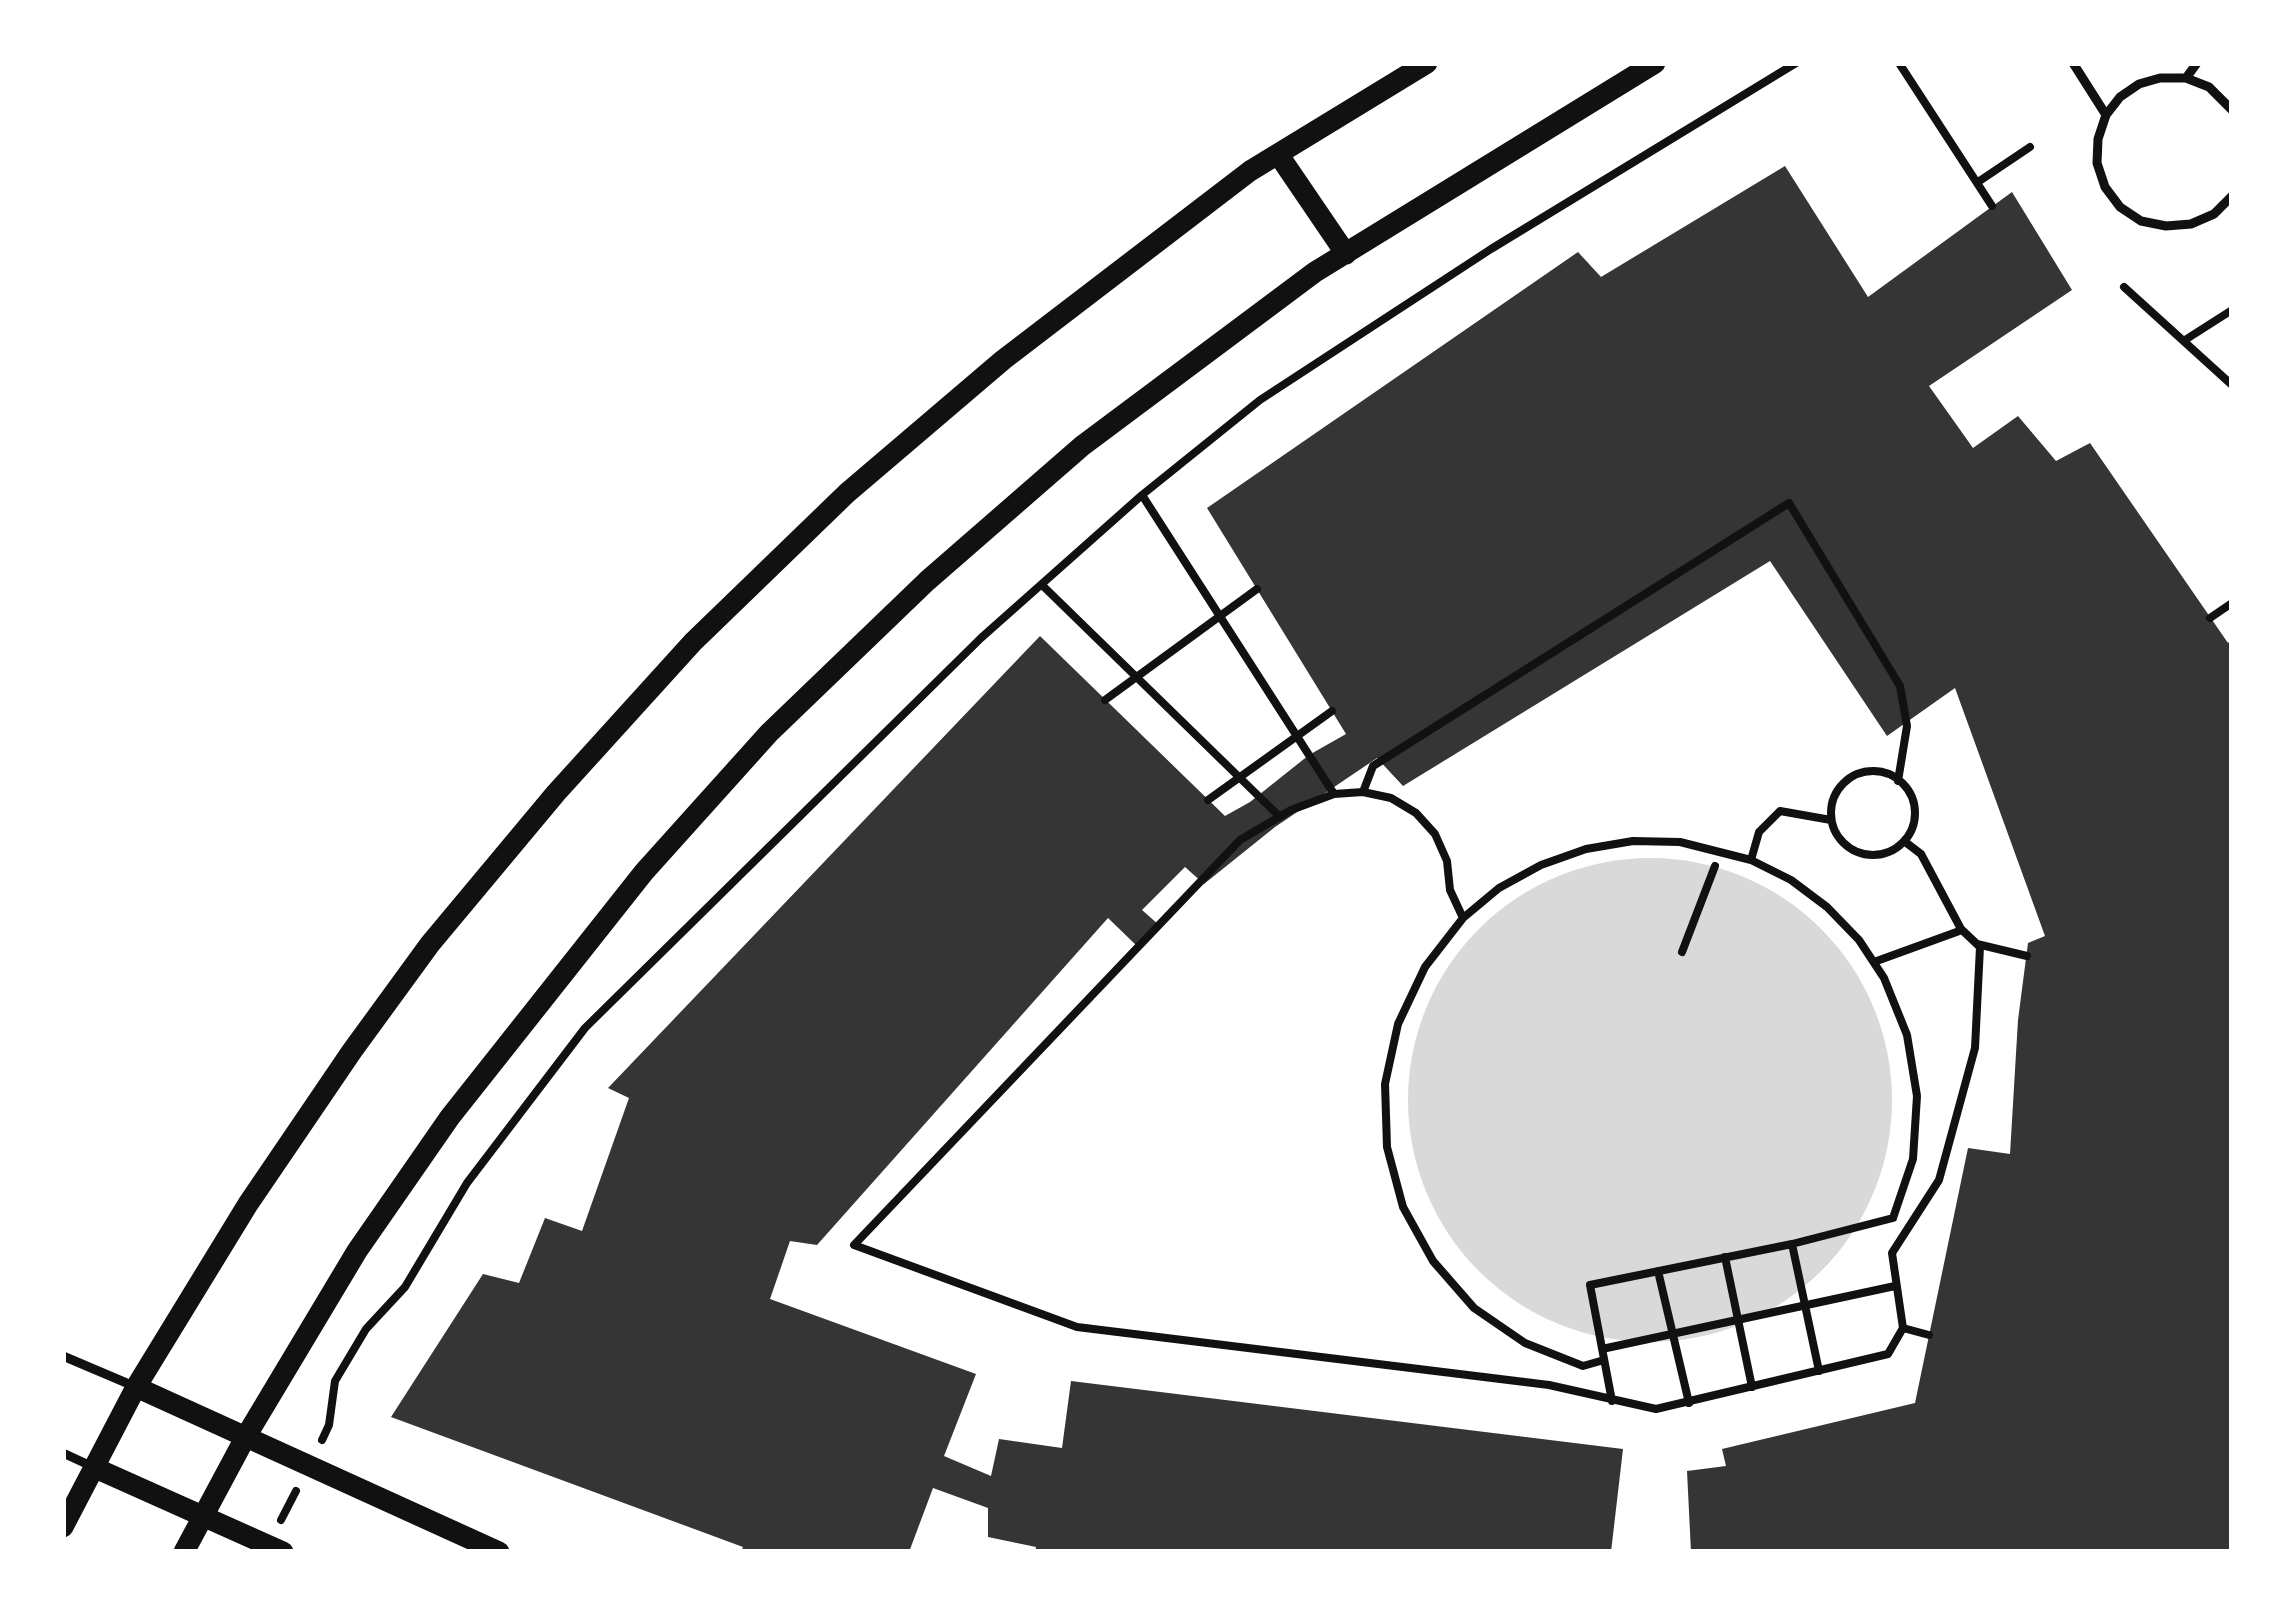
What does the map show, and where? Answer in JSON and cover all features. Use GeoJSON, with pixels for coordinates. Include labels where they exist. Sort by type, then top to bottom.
{"type":"FeatureCollection","features":[{"type":"Feature","properties":{"kind":"street"},"geometry":{"type":"LineString","coordinates":[[63,1528],[136,1387],[248,1204],[430,944],[556,793],[693,642],[847,494],[1003,361],[1250,171],[1426,63]]}},
{"type":"Feature","properties":{"kind":"street"},"geometry":{"type":"LineString","coordinates":[[184,1552],[356,1251],[450,1117],[644,872],[769,733],[927,581],[1082,446],[1346,254],[1655,63]]}},
{"type":"Feature","properties":{"kind":"street"},"geometry":{"type":"LineString","coordinates":[[1278,154],[1346,254]]}},
{"type":"Feature","properties":{"kind":"street"},"geometry":{"type":"LineString","coordinates":[[136,1387],[499,1552]]}},
{"type":"Feature","properties":{"kind":"street"},"geometry":{"type":"LineString","coordinates":[[93,1467],[283,1552]]}},
{"type":"Feature","properties":{"kind":"lane"},"geometry":{"type":"LineString","coordinates":[[2073,63],[2106,115]]}},
{"type":"Feature","properties":{"kind":"lane"},"geometry":{"type":"LineString","coordinates":[[2154,63],[2160,78]]}},
{"type":"Feature","properties":{"kind":"lane"},"geometry":{"type":"LineString","coordinates":[[2186,78],[2197,63]]}},
{"type":"Feature","properties":{"kind":"lane"},"geometry":{"type":"LineString","coordinates":[[2232,110],[2209,87],[2186,78],[2139,84],[2106,115],[2097,163],[2105,188],[2120,207],[2141,220],[2166,226],[2191,224],[2214,214],[2232,196]]}},
{"type":"Feature","properties":{"kind":"lane"},"geometry":{"type":"LineString","coordinates":[[63,1357],[136,1387]]}},
{"type":"Feature","properties":{"kind":"lane"},"geometry":{"type":"LineString","coordinates":[[63,1453],[93,1467]]}},
{"type":"Feature","properties":{"kind":"path"},"geometry":{"type":"LineString","coordinates":[[329,1425],[335,1381],[366,1330],[405,1287],[467,1183],[585,1028],[897,719],[1142,495],[1260,400],[1796,63]]}},
{"type":"Feature","properties":{"kind":"path"},"geometry":{"type":"LineString","coordinates":[[1899,63],[1992,206]]}},
{"type":"Feature","properties":{"kind":"path"},"geometry":{"type":"LineString","coordinates":[[1978,182],[2030,147]]}},
{"type":"Feature","properties":{"kind":"path"},"geometry":{"type":"LineString","coordinates":[[2124,286],[2232,385]]}},
{"type":"Feature","properties":{"kind":"path"},"geometry":{"type":"LineString","coordinates":[[2185,340],[2232,310]]}},
{"type":"Feature","properties":{"kind":"path"},"geometry":{"type":"LineString","coordinates":[[1142,495],[1334,794]]}},
{"type":"Feature","properties":{"kind":"path"},"geometry":{"type":"LineString","coordinates":[[1363,792],[1373,766],[1789,503],[1900,686],[1907,726],[1898,781]]}},
{"type":"Feature","properties":{"kind":"path"},"geometry":{"type":"LineString","coordinates":[[1042,585],[1280,817]]}},
{"type":"Feature","properties":{"kind":"path"},"geometry":{"type":"LineString","coordinates":[[1105,700],[1257,589]]}},
{"type":"Feature","properties":{"kind":"path"},"geometry":{"type":"LineString","coordinates":[[2210,618],[2232,603]]}},
{"type":"Feature","properties":{"kind":"path"},"geometry":{"type":"LineString","coordinates":[[1208,800],[1332,711]]}},
{"type":"Feature","properties":{"kind":"path"},"geometry":{"type":"LineString","coordinates":[[1882,772],[1898,781],[1912,800],[1914,814],[1904,841],[1894,850],[1868,855],[1844,844],[1831,820],[1836,794],[1856,775],[1882,772]]}},
{"type":"Feature","properties":{"kind":"path"},"geometry":{"type":"LineString","coordinates":[[1463,918],[1435,834],[1416,813],[1391,798],[1363,792],[1334,794],[1280,817],[1240,840],[854,1245],[1077,1327],[1549,1384],[1657,1409],[1888,1354],[1903,1328],[1892,1253],[1939,1180],[1975,1048],[1980,947]]}},
{"type":"Feature","properties":{"kind":"path"},"geometry":{"type":"LineString","coordinates":[[1751,860],[1759,832],[1780,811],[1831,820]]}},
{"type":"Feature","properties":{"kind":"path"},"geometry":{"type":"LineString","coordinates":[[1604,1360],[1582,1366],[1525,1343],[1474,1308],[1433,1261],[1403,1207],[1387,1147],[1385,1084],[1398,1024],[1425,968],[1463,918],[1499,888],[1541,865],[1586,849],[1633,841],[1679,842],[1751,860],[1791,880],[1827,907],[1874,962],[1907,1035],[1917,1096],[1913,1159],[1893,1218]]}},
{"type":"Feature","properties":{"kind":"path"},"geometry":{"type":"LineString","coordinates":[[1904,841],[1922,854],[1961,929],[1980,947],[2026,956]]}},
{"type":"Feature","properties":{"kind":"path"},"geometry":{"type":"LineString","coordinates":[[1682,952],[1715,866]]}},
{"type":"Feature","properties":{"kind":"path"},"geometry":{"type":"LineString","coordinates":[[1874,962],[1961,929]]}},
{"type":"Feature","properties":{"kind":"path"},"geometry":{"type":"LineString","coordinates":[[1612,1401],[1590,1285],[1893,1218]]}},
{"type":"Feature","properties":{"kind":"path"},"geometry":{"type":"LineString","coordinates":[[1893,1218],[1907,1230]]}},
{"type":"Feature","properties":{"kind":"path"},"geometry":{"type":"LineString","coordinates":[[1792,1244],[1819,1371]]}},
{"type":"Feature","properties":{"kind":"path"},"geometry":{"type":"LineString","coordinates":[[1725,1257],[1752,1387]]}},
{"type":"Feature","properties":{"kind":"path"},"geometry":{"type":"LineString","coordinates":[[1658,1271],[1688,1402]]}},
{"type":"Feature","properties":{"kind":"path"},"geometry":{"type":"LineString","coordinates":[[1602,1349],[1895,1286]]}},
{"type":"Feature","properties":{"kind":"path"},"geometry":{"type":"LineString","coordinates":[[1903,1328],[1929,1334]]}},
{"type":"Feature","properties":{"kind":"shaded area"},"geometry":{"type":"Polygon","coordinates":[[[1650,858],[1697,863],[1743,877],[1784,899],[1821,929],[1851,966],[1873,1007],[1887,1053],[1892,1100],[1887,1147],[1873,1193],[1851,1234],[1821,1271],[1784,1301],[1743,1323],[1697,1337],[1650,1342],[1603,1337],[1557,1323],[1516,1301],[1479,1271],[1449,1234],[1427,1193],[1413,1147],[1408,1100],[1413,1053],[1427,1007],[1449,966],[1479,929],[1516,899],[1557,877],[1603,863],[1650,858]]]}},
{"type":"Feature","properties":{"kind":"building"},"geometry":{"type":"Polygon","coordinates":[[[1785,166],[1868,297],[2012,192],[2072,290],[1929,386],[1973,448],[2018,416],[2056,461],[2090,443],[2228,643],[2232,639],[2232,1552],[1691,1552],[1687,1471],[1726,1466],[1722,1449],[1915,1403],[1968,1148],[2010,1154],[2028,943],[2045,936],[1955,688],[1887,736],[1770,561],[1403,786],[1377,758],[1275,827],[1204,884],[1185,867],[1142,910],[1159,925],[1138,947],[1108,918],[817,1245],[790,1241],[770,1299],[976,1374],[944,1456],[991,1476],[999,1439],[1062,1448],[1071,1381],[1623,1449],[1611,1552],[1035,1552],[1036,1547],[988,1537],[988,1508],[933,1488],[909,1552],[741,1552],[743,1547],[391,1417],[483,1274],[519,1283],[545,1218],[582,1231],[629,1098],[608,1088],[1040,636],[1225,816],[1250,802],[1309,755],[1346,734],[1207,508],[1578,252],[1601,277],[1785,166]]]}}]}
